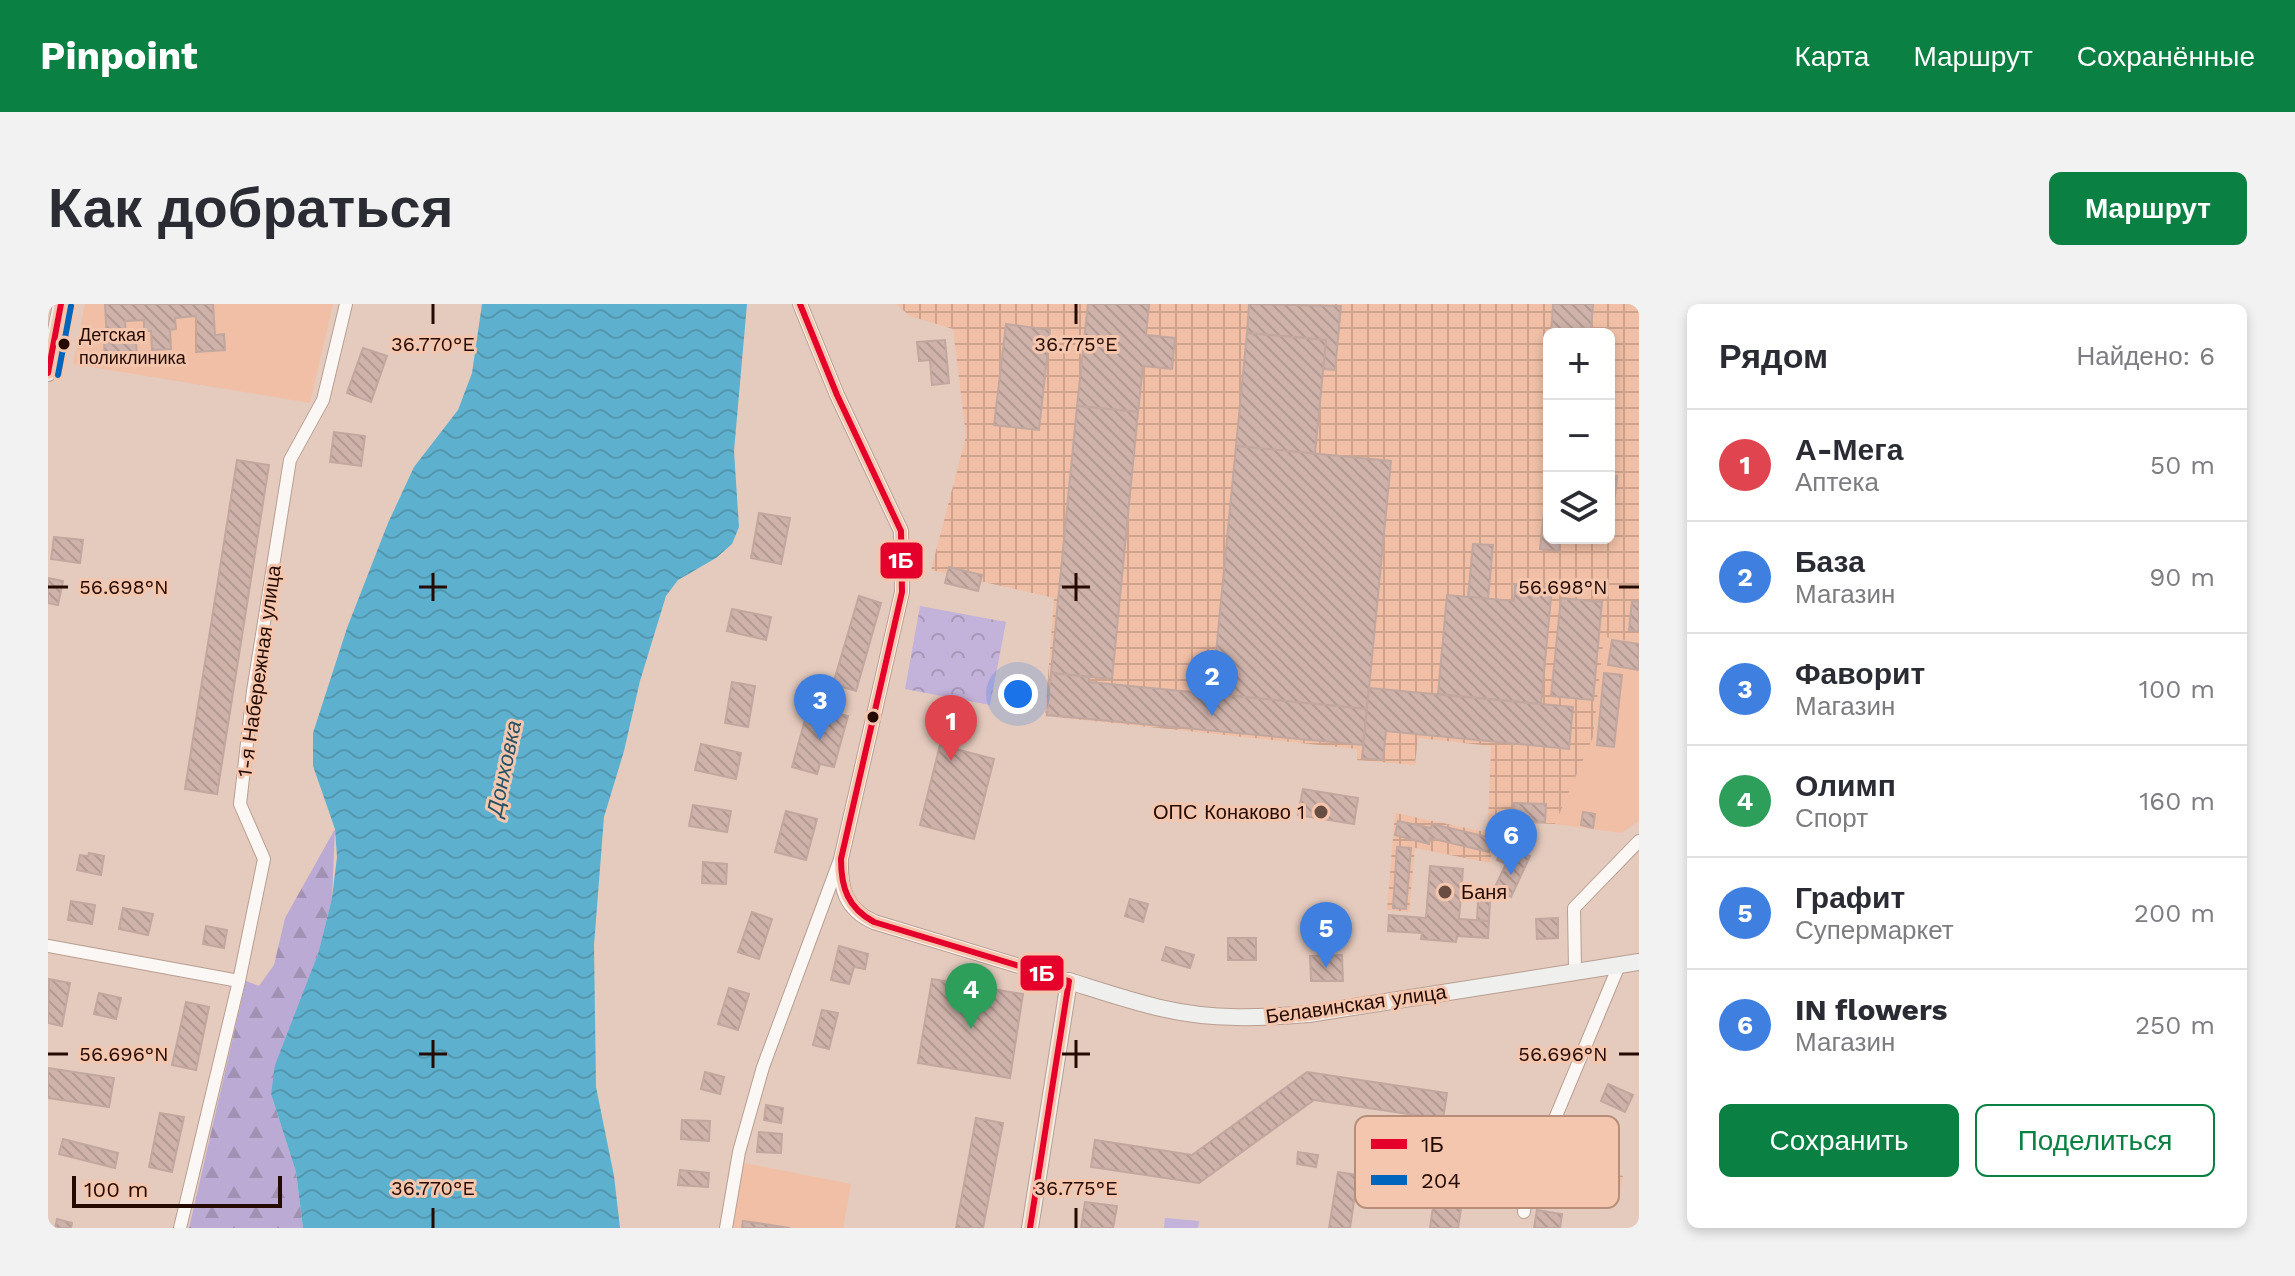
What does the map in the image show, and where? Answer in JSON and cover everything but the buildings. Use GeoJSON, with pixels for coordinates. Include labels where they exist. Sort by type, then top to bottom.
{"type":"FeatureCollection","features":[{"type":"Feature","properties":{"kind":"main road"},"geometry":{"type":"LineString","coordinates":[[48,373],[61,304]]}},
{"type":"Feature","properties":{"kind":"main road","name":"Белавинская улица"},"geometry":{"type":"LineString","coordinates":[[1069,981],[1167,1010],[1262,1018],[1309,1014],[1639,962]]}},
{"type":"Feature","properties":{"kind":"main road"},"geometry":{"type":"LineString","coordinates":[[1030,1228],[1069,981]]}},
{"type":"Feature","properties":{"kind":"street","name":"1-я Набережная улица"},"geometry":{"type":"LineString","coordinates":[[180,1228],[239,981],[264,859],[240,804],[253,691],[290,460],[323,400],[346,304]]}},
{"type":"Feature","properties":{"kind":"street","name":"Белавинская улица"},"geometry":{"type":"LineString","coordinates":[[800,304],[837,395],[901,531],[902,592],[841,859],[841,888],[856,912],[865,918],[1069,981]]}},
{"type":"Feature","properties":{"kind":"street"},"geometry":{"type":"LineString","coordinates":[[1575,970],[1574,908],[1639,841]]}},
{"type":"Feature","properties":{"kind":"street"},"geometry":{"type":"LineString","coordinates":[[726,1228],[739,1152],[763,1067],[841,859]]}},
{"type":"Feature","properties":{"kind":"street"},"geometry":{"type":"LineString","coordinates":[[48,946],[239,981]]}},
{"type":"Feature","properties":{"kind":"street"},"geometry":{"type":"LineString","coordinates":[[1556,1116],[1620,963]]}},
{"type":"Feature","properties":{"kind":"street"},"geometry":{"type":"LineString","coordinates":[[1524,1208],[1524,1212]]}},
{"type":"Feature","properties":{"kind":"shaded area"},"geometry":{"type":"Polygon","coordinates":[[[85,304],[333,304],[310,403],[73,364],[85,304]]]}},
{"type":"Feature","properties":{"kind":"shaded area"},"geometry":{"type":"Polygon","coordinates":[[[896,304],[1639,304],[1639,642],[1604,637],[1593,737],[1555,824],[1488,822],[1491,746],[1418,738],[1415,765],[1357,760],[1357,749],[1045,716],[1054,598],[931,570],[966,436],[953,329],[910,316],[896,304]]]}},
{"type":"Feature","properties":{"kind":"shaded area"},"geometry":{"type":"Polygon","coordinates":[[[1604,637],[1639,642],[1639,821],[1621,833],[1555,824],[1593,737],[1604,637]]]}},
{"type":"Feature","properties":{"kind":"shaded area"},"geometry":{"type":"Polygon","coordinates":[[[1395,813],[1495,834],[1490,863],[1415,848],[1409,912],[1387,910],[1395,813]]]}},
{"type":"Feature","properties":{"kind":"shaded area"},"geometry":{"type":"Polygon","coordinates":[[[744,1163],[851,1184],[843,1228],[733,1228],[744,1163]]]}},
{"type":"Feature","properties":{"kind":"shaded area"},"geometry":{"type":"Polygon","coordinates":[[[1619,1175],[1623,1176],[1619,1197],[1619,1175]]]}},
{"type":"Feature","properties":{"kind":"green space"},"geometry":{"type":"Polygon","coordinates":[[[920,606],[1006,622],[990,705],[905,689],[920,606]]]}},
{"type":"Feature","properties":{"kind":"green space"},"geometry":{"type":"Polygon","coordinates":[[[335,829],[332,898],[318,954],[271,1094],[296,1172],[303,1228],[189,1228],[246,981],[259,986],[274,965],[285,918],[335,829]]]}},
{"type":"Feature","properties":{"kind":"green space"},"geometry":{"type":"Polygon","coordinates":[[[1165,1218],[1199,1221],[1198,1228],[1164,1228],[1165,1218]]]}},
{"type":"Feature","properties":{"kind":"water","name":"Донховка"},"geometry":{"type":"Polygon","coordinates":[[[482,304],[747,304],[734,451],[739,527],[732,544],[716,558],[678,580],[666,596],[604,817],[594,945],[596,1087],[614,1176],[620,1228],[303,1228],[296,1172],[271,1094],[275,1065],[318,954],[332,898],[337,857],[335,829],[313,766],[313,733],[347,628],[388,523],[414,467],[458,410],[472,373],[482,304]]]}},
{"type":"Feature","properties":{"kind":"transit line","name":"1Б"},"geometry":{"type":"LineString","coordinates":[[48,373],[61,304]]}},
{"type":"Feature","properties":{"kind":"transit line","name":"1Б"},"geometry":{"type":"LineString","coordinates":[[800,304],[837,395],[901,531],[902,592],[841,859],[842,879],[852,904],[874,922],[1069,981],[1030,1228]]}},
{"type":"Feature","properties":{"kind":"transit line","name":"204"},"geometry":{"type":"LineString","coordinates":[[58,375],[71,306]]}},
{"type":"Feature","properties":{"kind":"place","name":"Детская поликлиника"},"geometry":{"type":"Point","coordinates":[64,344]}},
{"type":"Feature","properties":{"kind":"place","name":"База"},"geometry":{"type":"Point","coordinates":[1212,716]}},
{"type":"Feature","properties":{"kind":"place","name":"Фаворит"},"geometry":{"type":"Point","coordinates":[820,740]}},
{"type":"Feature","properties":{"kind":"place","name":"А-Мега"},"geometry":{"type":"Point","coordinates":[951,761]}},
{"type":"Feature","properties":{"kind":"place","name":"ОПС Конаково 1"},"geometry":{"type":"Point","coordinates":[1321,812]}},
{"type":"Feature","properties":{"kind":"place","name":"IN flowers"},"geometry":{"type":"Point","coordinates":[1511,875]}},
{"type":"Feature","properties":{"kind":"place","name":"Баня"},"geometry":{"type":"Point","coordinates":[1445,892]}},
{"type":"Feature","properties":{"kind":"place","name":"Графит"},"geometry":{"type":"Point","coordinates":[1326,968]}},
{"type":"Feature","properties":{"kind":"place","name":"Олимп"},"geometry":{"type":"Point","coordinates":[971,1029]}}]}
